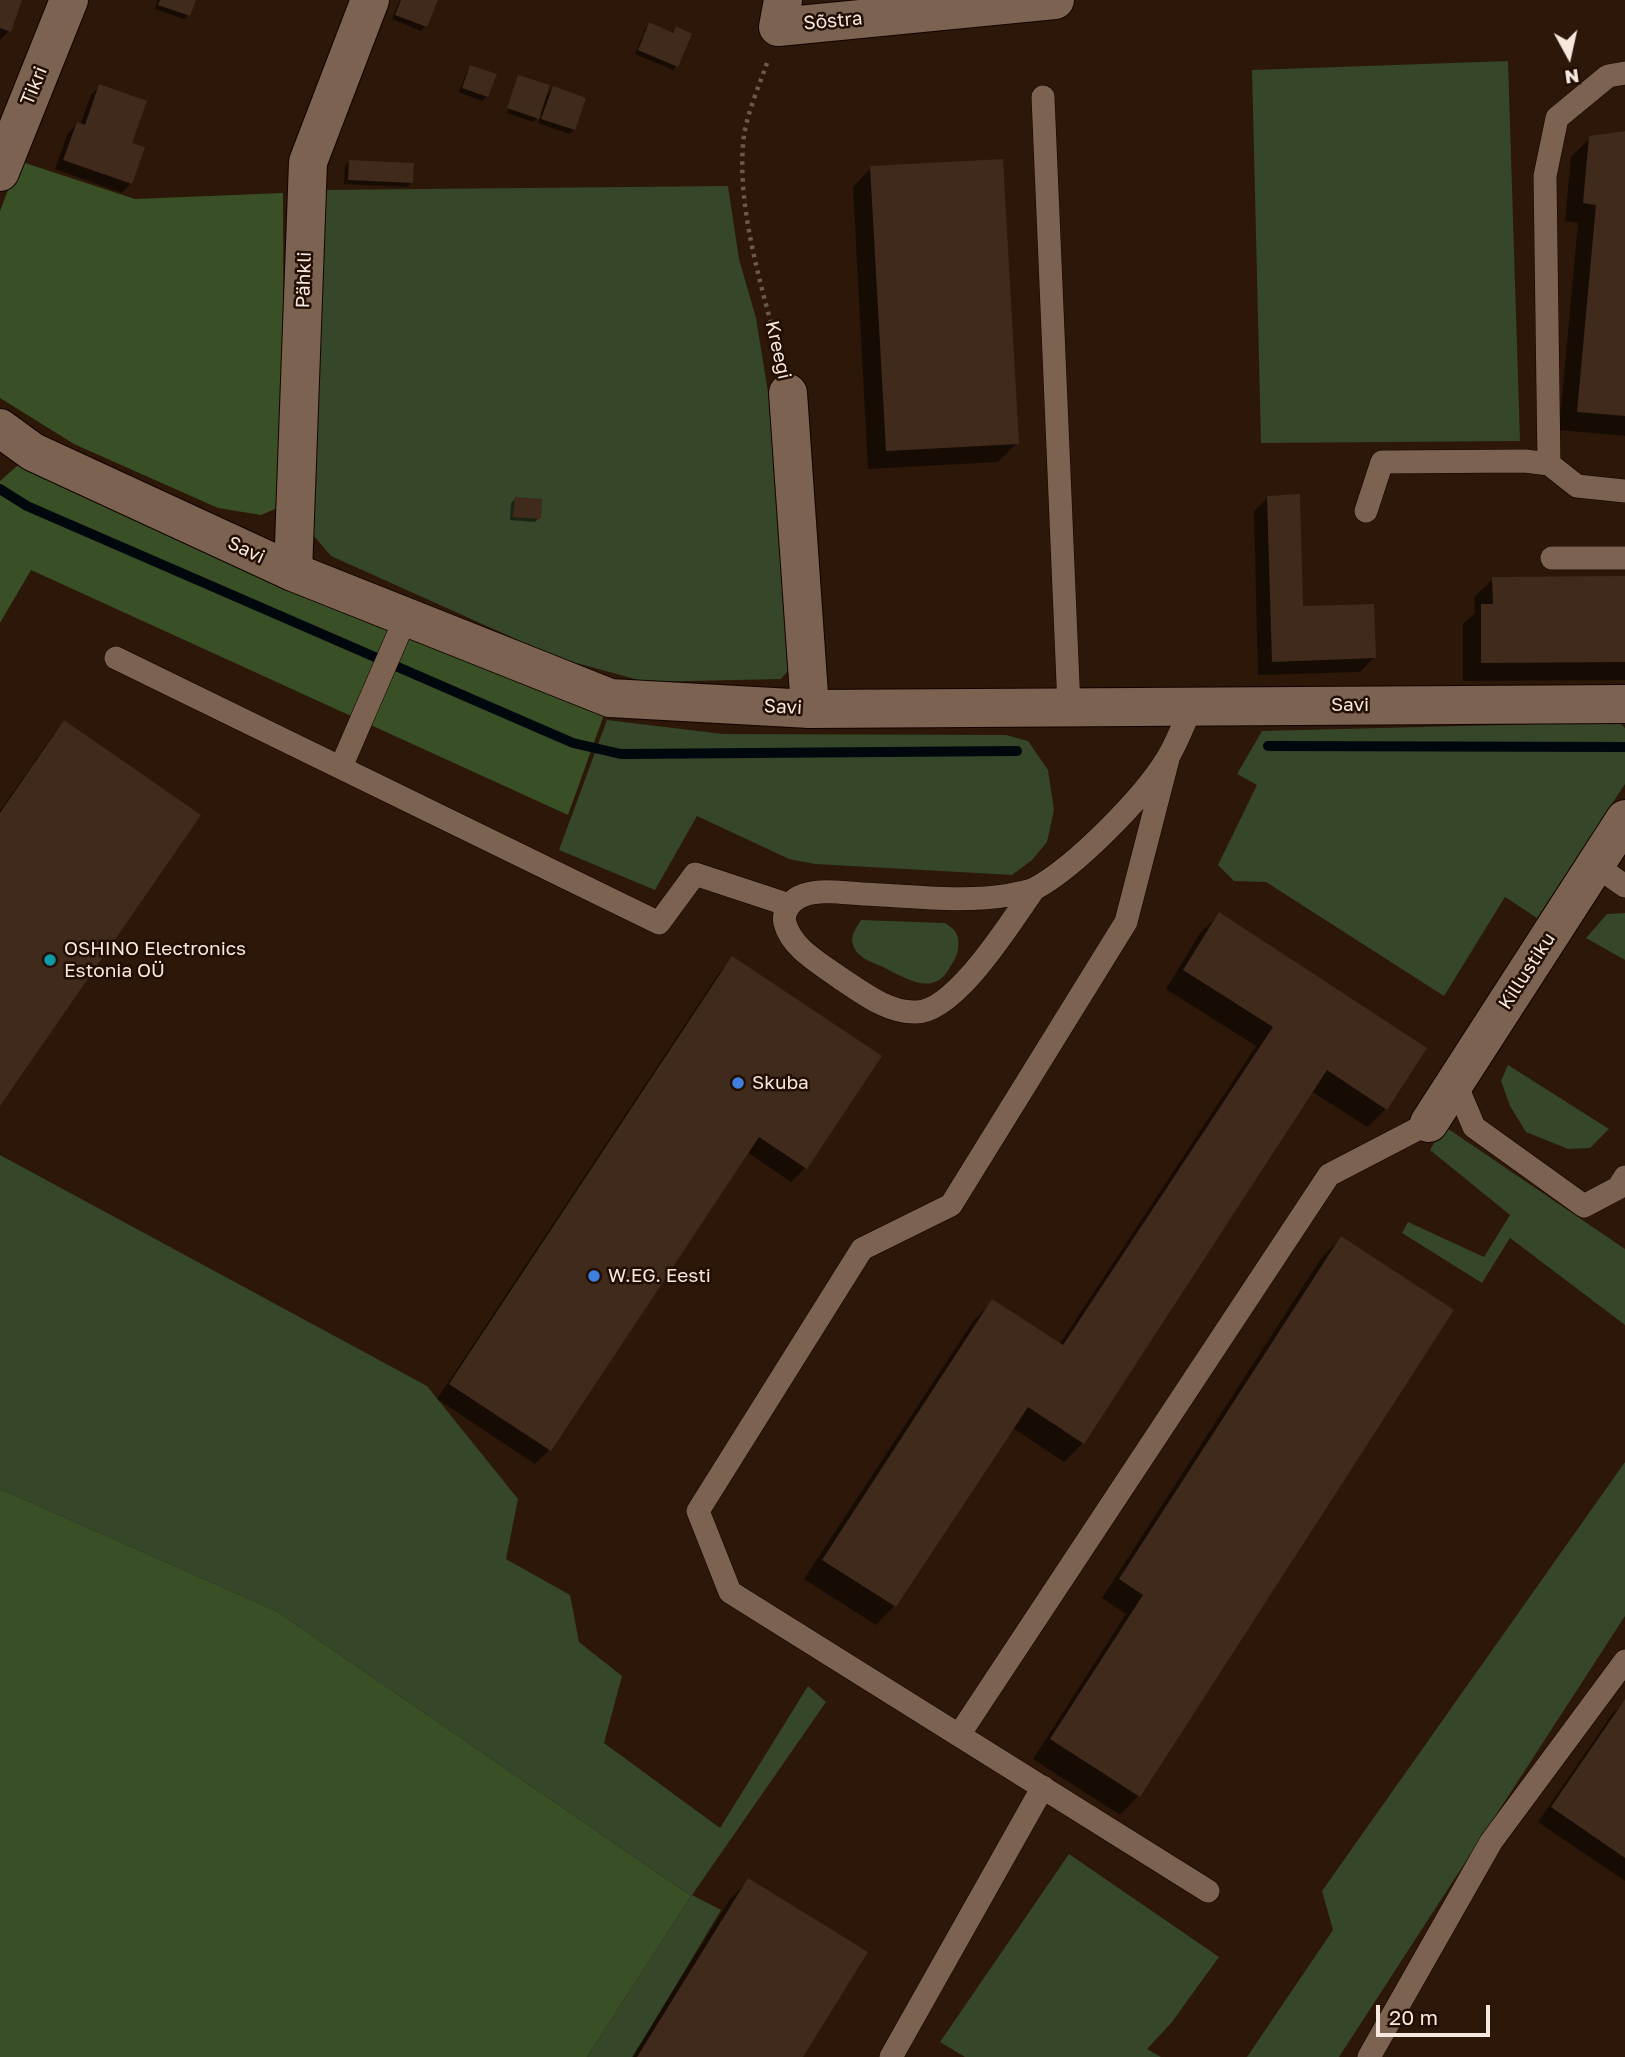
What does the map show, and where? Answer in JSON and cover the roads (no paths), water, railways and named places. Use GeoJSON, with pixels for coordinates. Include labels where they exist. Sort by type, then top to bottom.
{"type":"FeatureCollection","features":[{"type":"Feature","properties":{"kind":"street","name":"Tikri"},"geometry":{"type":"LineString","coordinates":[[0,172],[69,0]]}},
{"type":"Feature","properties":{"kind":"street","name":"Pähkli"},"geometry":{"type":"LineString","coordinates":[[293,572],[309,162],[370,0]]}},
{"type":"Feature","properties":{"kind":"street","name":"Sõstra"},"geometry":{"type":"LineString","coordinates":[[781,13],[1055,0]]}},
{"type":"Feature","properties":{"kind":"street","name":"Kreegi"},"geometry":{"type":"LineString","coordinates":[[788,393],[810,709]]}},
{"type":"Feature","properties":{"kind":"street","name":"Savi"},"geometry":{"type":"LineString","coordinates":[[0,428],[33,452],[293,572],[400,632],[610,698],[810,709],[1625,704]]}},
{"type":"Feature","properties":{"kind":"street","name":"Killustiku"},"geometry":{"type":"LineString","coordinates":[[1429,1123],[1455,1082],[1610,875],[1625,819]]}},
{"type":"Feature","properties":{"kind":"lane"},"geometry":{"type":"LineString","coordinates":[[1549,464],[1545,176],[1557,118],[1608,76],[1625,73]]}},
{"type":"Feature","properties":{"kind":"lane"},"geometry":{"type":"LineString","coordinates":[[1043,97],[1069,707]]}},
{"type":"Feature","properties":{"kind":"lane"},"geometry":{"type":"LineString","coordinates":[[1366,511],[1382,462],[1525,461],[1549,464],[1577,486],[1625,491]]}},
{"type":"Feature","properties":{"kind":"lane"},"geometry":{"type":"LineString","coordinates":[[1552,558],[1625,558]]}},
{"type":"Feature","properties":{"kind":"lane"},"geometry":{"type":"LineString","coordinates":[[341,768],[400,632]]}},
{"type":"Feature","properties":{"kind":"lane"},"geometry":{"type":"LineString","coordinates":[[116,658],[659,923],[695,874],[789,905]]}},
{"type":"Feature","properties":{"kind":"lane"},"geometry":{"type":"LineString","coordinates":[[1192,706],[1168,759],[1126,922],[951,1205],[862,1249],[698,1511],[730,1592],[1208,1891]]}},
{"type":"Feature","properties":{"kind":"lane"},"geometry":{"type":"LineString","coordinates":[[1034,889],[1008,895],[962,898],[829,892],[803,895],[789,905],[784,920],[791,939],[872,999],[893,1008],[916,1012],[936,1008],[967,981],[1034,889],[1079,856],[1135,802],[1168,759]]}},
{"type":"Feature","properties":{"kind":"lane"},"geometry":{"type":"LineString","coordinates":[[1455,1082],[1475,1127],[1584,1206],[1618,1188],[1625,1177]]}},
{"type":"Feature","properties":{"kind":"lane"},"geometry":{"type":"LineString","coordinates":[[959,1735],[1329,1175],[1429,1123]]}},
{"type":"Feature","properties":{"kind":"lane"},"geometry":{"type":"LineString","coordinates":[[1369,2057],[1491,1842],[1625,1661]]}},
{"type":"Feature","properties":{"kind":"lane"},"geometry":{"type":"LineString","coordinates":[[891,2057],[1043,1787]]}},
{"type":"Feature","properties":{"kind":"waterway"},"geometry":{"type":"LineString","coordinates":[[0,489],[27,506],[573,743],[621,754],[1017,751]]}},
{"type":"Feature","properties":{"kind":"waterway"},"geometry":{"type":"LineString","coordinates":[[1268,746],[1624,747]]}},
{"type":"Feature","properties":{"kind":"place","name":"OSHINO Electronics Estonia OÜ"},"geometry":{"type":"Point","coordinates":[50,960]}},
{"type":"Feature","properties":{"kind":"place","name":"Skuba"},"geometry":{"type":"Point","coordinates":[738,1083]}},
{"type":"Feature","properties":{"kind":"place","name":"W.EG. Eesti"},"geometry":{"type":"Point","coordinates":[594,1276]}}]}
